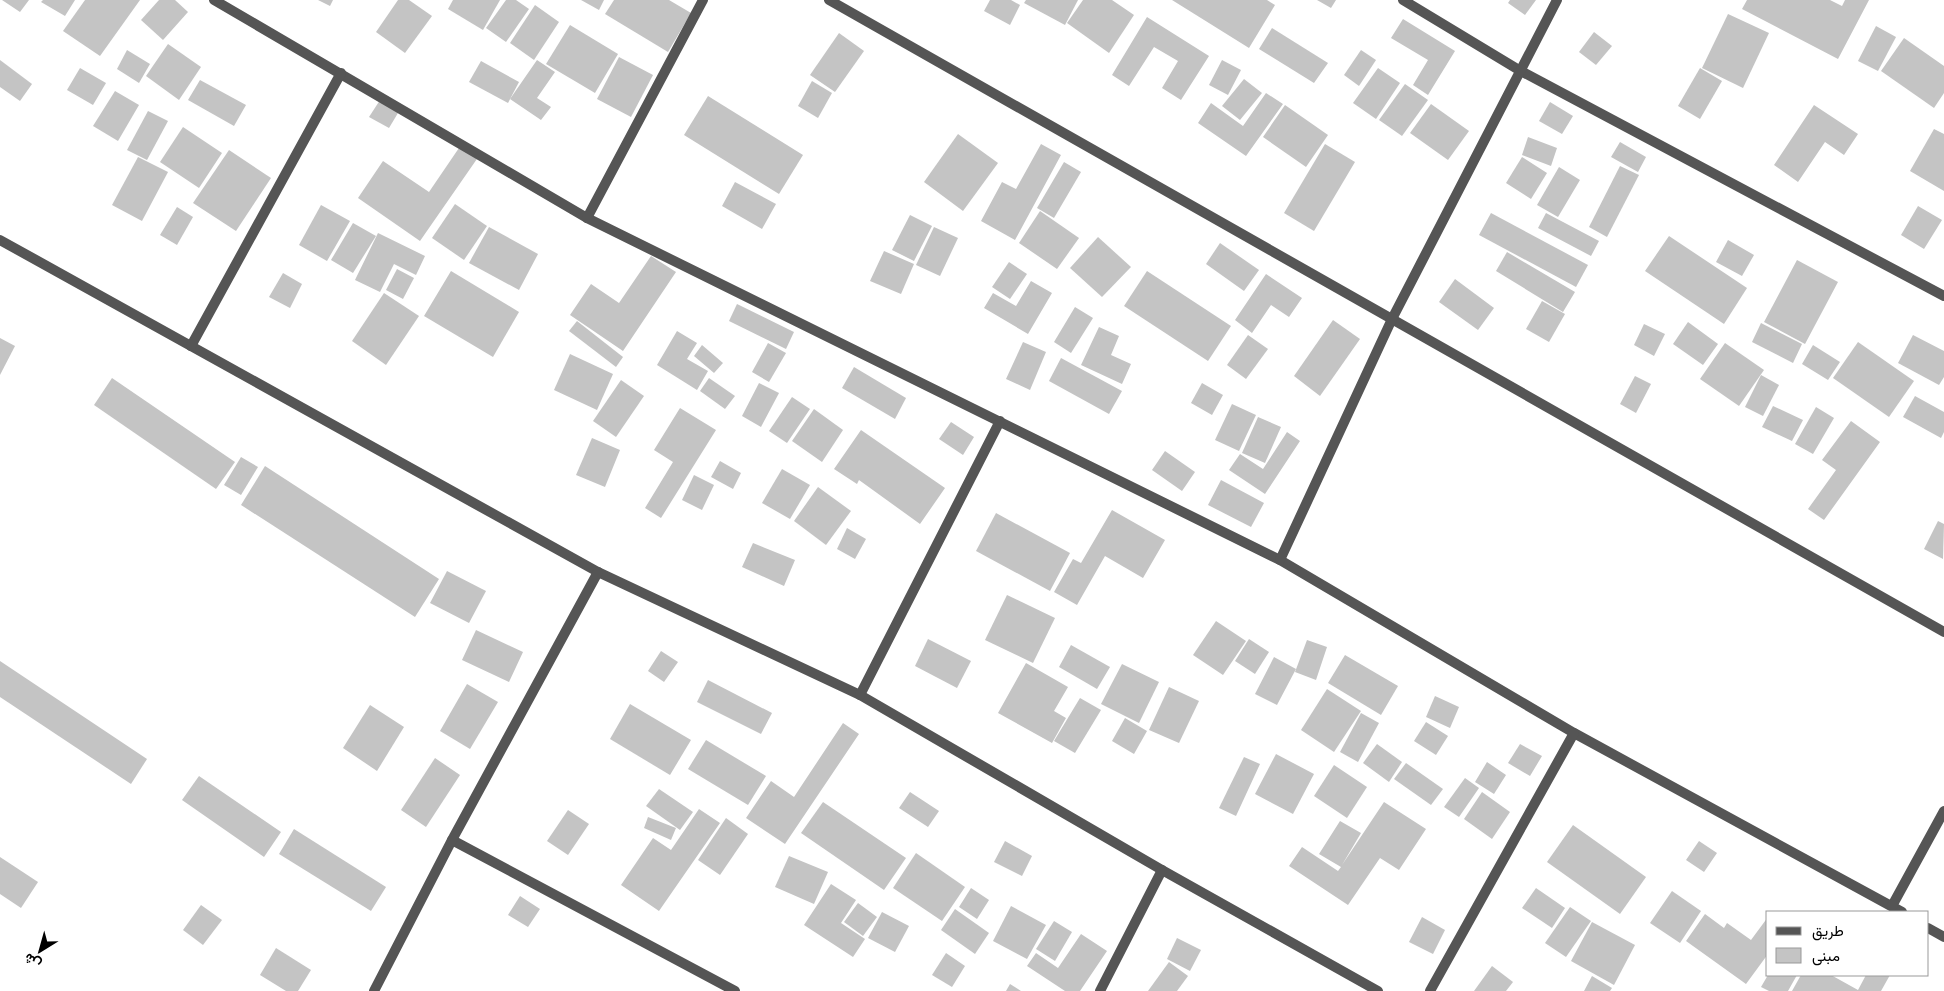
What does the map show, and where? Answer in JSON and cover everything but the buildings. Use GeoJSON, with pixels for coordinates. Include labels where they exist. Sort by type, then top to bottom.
{"type":"FeatureCollection","features":[{"type":"Feature","properties":{"kind":"street"},"geometry":{"type":"LineString","coordinates":[[214,0],[587,218],[1280,560],[1574,733],[1900,911]]}},
{"type":"Feature","properties":{"kind":"street"},"geometry":{"type":"LineString","coordinates":[[587,218],[703,0]]}},
{"type":"Feature","properties":{"kind":"street"},"geometry":{"type":"LineString","coordinates":[[829,0],[1944,632]]}},
{"type":"Feature","properties":{"kind":"street"},"geometry":{"type":"LineString","coordinates":[[1403,0],[1519,70],[1944,296]]}},
{"type":"Feature","properties":{"kind":"street"},"geometry":{"type":"LineString","coordinates":[[1280,560],[1392,319],[1519,70],[1557,0]]}},
{"type":"Feature","properties":{"kind":"street"},"geometry":{"type":"LineString","coordinates":[[191,346],[341,73]]}},
{"type":"Feature","properties":{"kind":"street"},"geometry":{"type":"LineString","coordinates":[[0,240],[598,572],[860,695],[1162,870],[1378,991]]}},
{"type":"Feature","properties":{"kind":"street"},"geometry":{"type":"LineString","coordinates":[[860,695],[1000,421]]}},
{"type":"Feature","properties":{"kind":"street"},"geometry":{"type":"LineString","coordinates":[[374,991],[452,840],[598,572]]}},
{"type":"Feature","properties":{"kind":"street"},"geometry":{"type":"LineString","coordinates":[[1430,991],[1574,733]]}},
{"type":"Feature","properties":{"kind":"street"},"geometry":{"type":"LineString","coordinates":[[1892,906],[1944,811]]}},
{"type":"Feature","properties":{"kind":"street"},"geometry":{"type":"LineString","coordinates":[[452,840],[735,991]]}},
{"type":"Feature","properties":{"kind":"street"},"geometry":{"type":"LineString","coordinates":[[1100,991],[1162,870]]}},
{"type":"Feature","properties":{"kind":"street"},"geometry":{"type":"LineString","coordinates":[[1929,929],[1944,937]]}}]}
